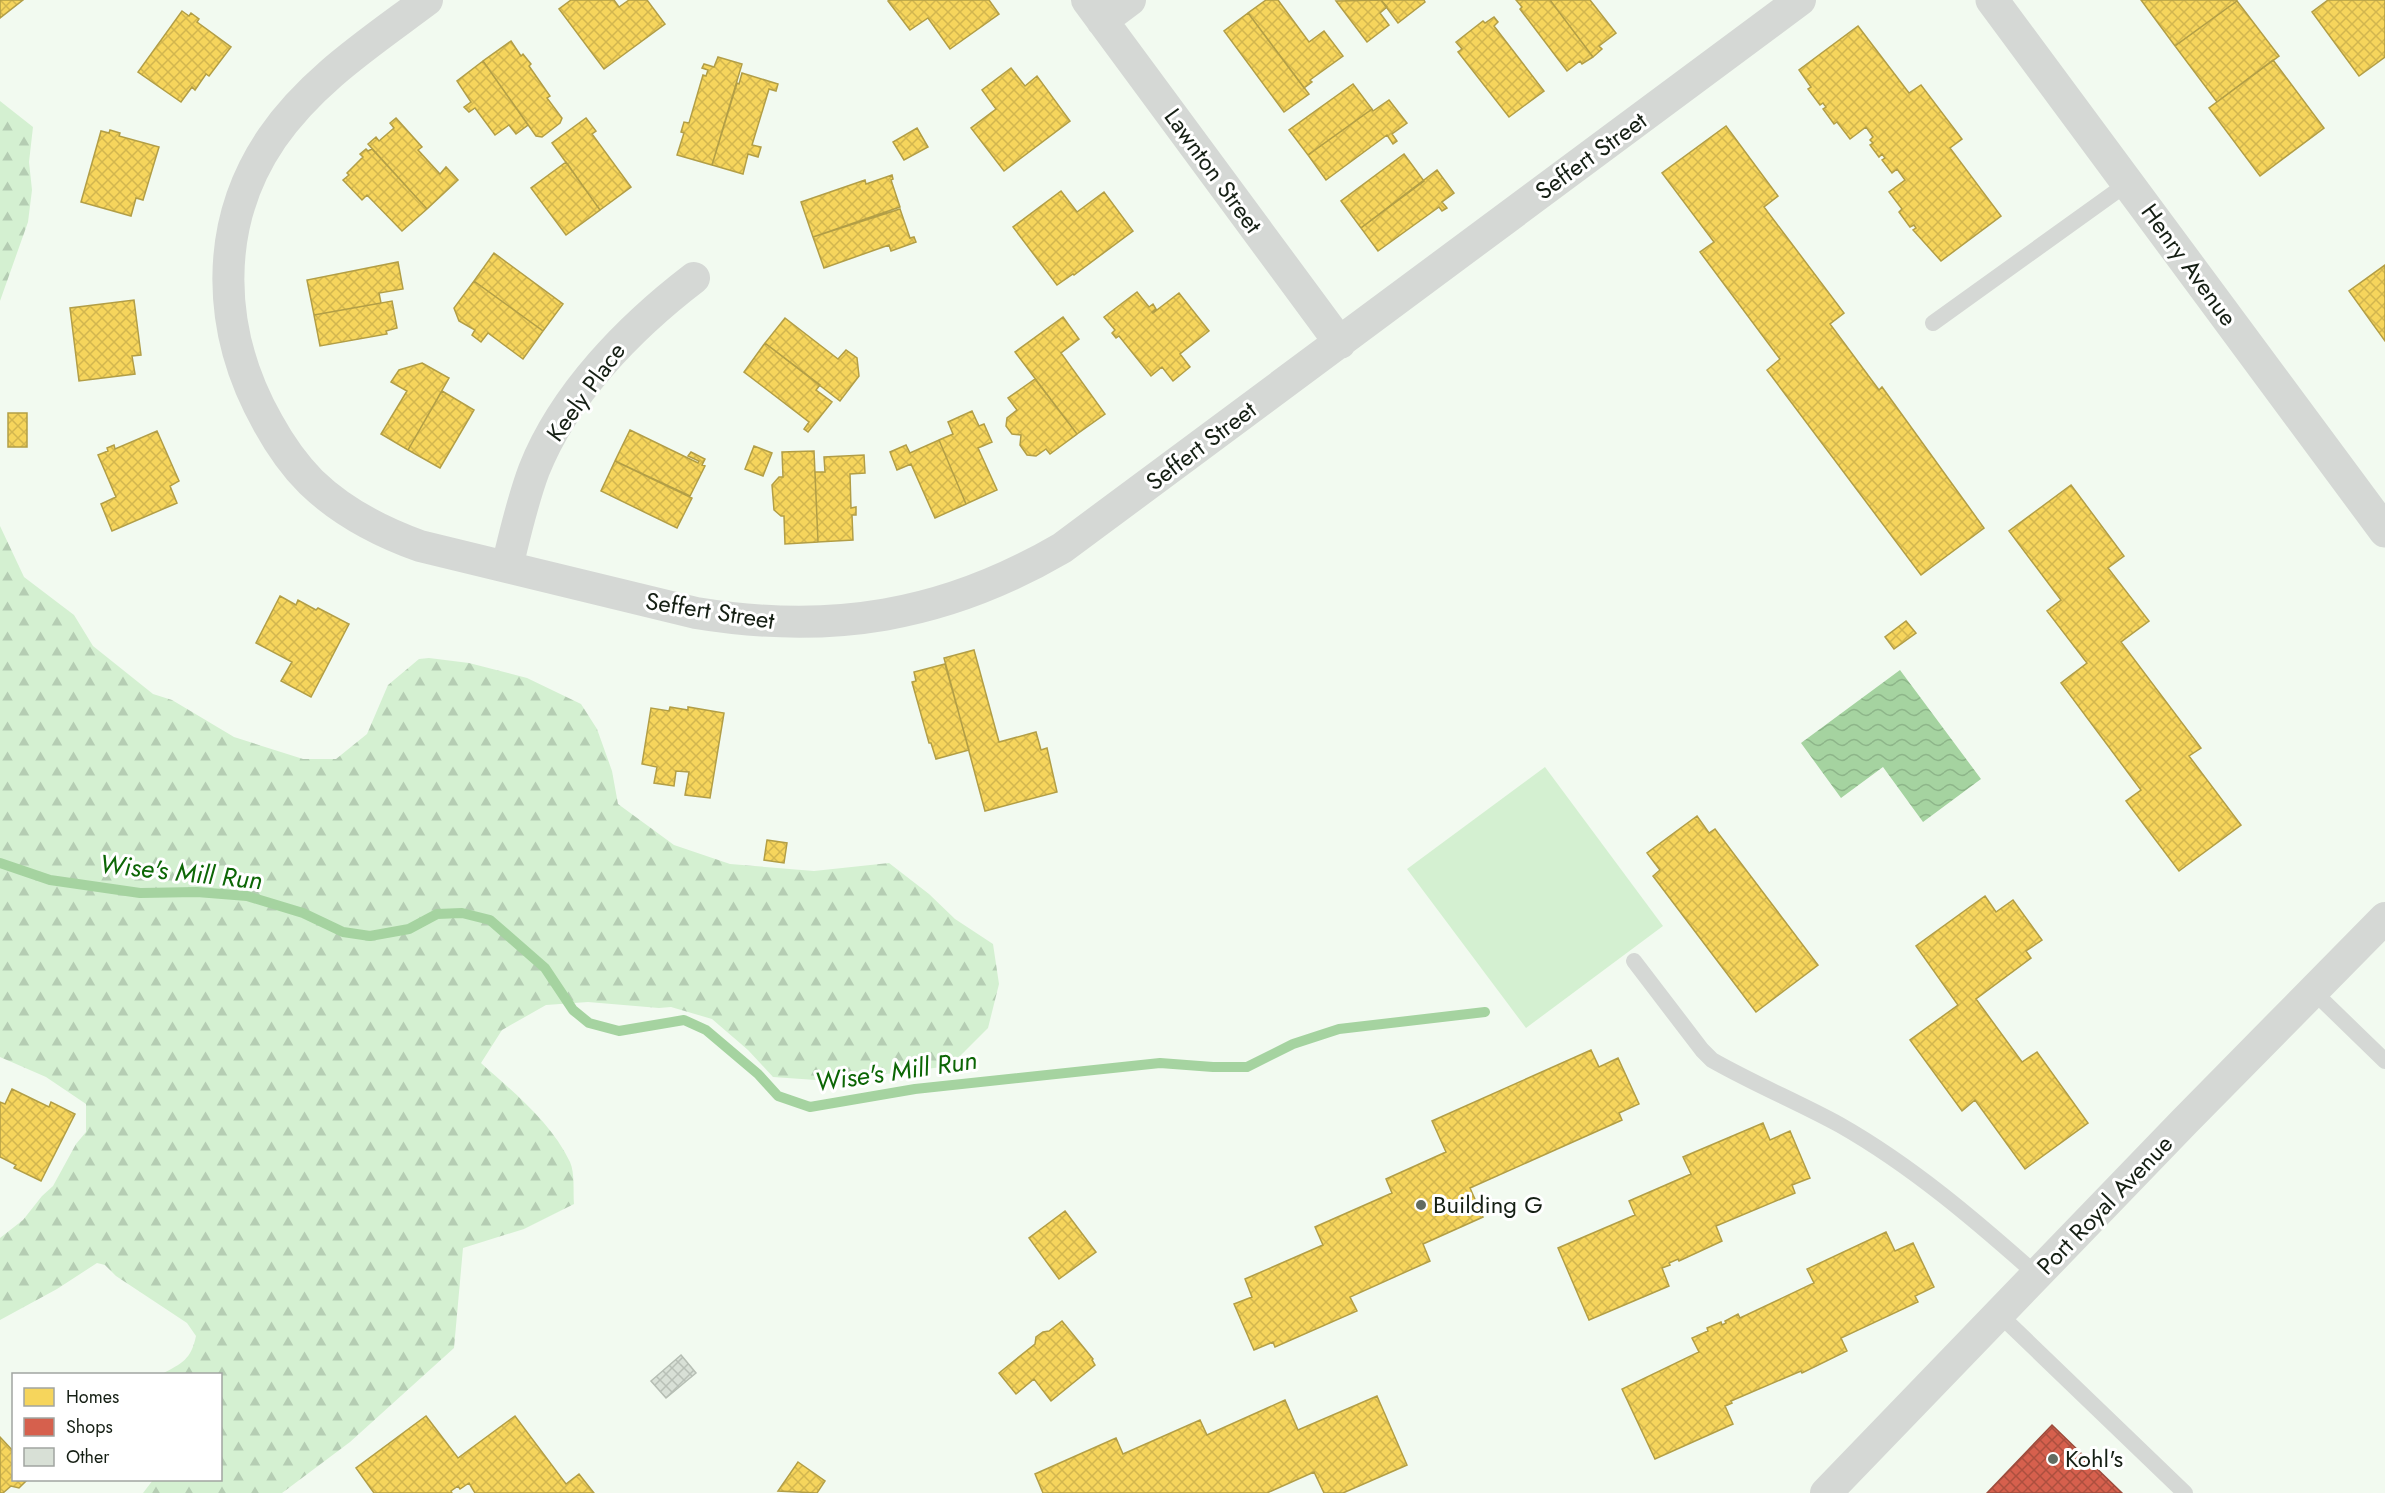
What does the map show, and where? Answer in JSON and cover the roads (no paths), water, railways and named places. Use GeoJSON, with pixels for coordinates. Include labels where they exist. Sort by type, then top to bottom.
{"type":"FeatureCollection","features":[{"type":"Feature","properties":{"kind":"main road","name":"Henry Avenue"},"geometry":{"type":"LineString","coordinates":[[1992,0],[2385,531]]}},
{"type":"Feature","properties":{"kind":"street","name":"Seffert Street"},"geometry":{"type":"LineString","coordinates":[[427,0],[345,60],[317,84],[294,108],[271,140],[253,172],[239,205],[230,249],[228,285],[231,324],[241,365],[254,398],[293,461],[322,491],[349,513],[396,537],[420,546],[696,613],[742,621],[782,623],[867,618],[939,603],[999,582],[1062,548],[1800,0]]}},
{"type":"Feature","properties":{"kind":"street"},"geometry":{"type":"LineString","coordinates":[[1094,10],[1130,0]]}},
{"type":"Feature","properties":{"kind":"street","name":"Lawnton Street"},"geometry":{"type":"LineString","coordinates":[[1094,10],[1340,343]]}},
{"type":"Feature","properties":{"kind":"street","name":"Keely Place"},"geometry":{"type":"LineString","coordinates":[[507,567],[519,512],[535,468],[571,405],[599,368],[636,326],[694,278]]}},
{"type":"Feature","properties":{"kind":"street","name":"Port Royal Avenue"},"geometry":{"type":"LineString","coordinates":[[1826,1493],[2000,1316],[2184,1122],[2385,918]]}},
{"type":"Feature","properties":{"kind":"lane"},"geometry":{"type":"LineString","coordinates":[[1933,323],[2128,183]]}},
{"type":"Feature","properties":{"kind":"lane"},"geometry":{"type":"LineString","coordinates":[[1634,961],[1712,1060],[1840,1125],[1891,1157],[1958,1205],[2037,1275]]}},
{"type":"Feature","properties":{"kind":"lane"},"geometry":{"type":"LineString","coordinates":[[2313,992],[2385,1061]]}},
{"type":"Feature","properties":{"kind":"lane"},"geometry":{"type":"LineString","coordinates":[[2000,1316],[2185,1493]]}},
{"type":"Feature","properties":{"kind":"water"},"geometry":{"type":"Polygon","coordinates":[[[1900,670],[1981,779],[1923,822],[1883,767],[1841,798],[1801,743],[1900,670]]]}},
{"type":"Feature","properties":{"kind":"waterway","name":"Wise's Mill Run"},"geometry":{"type":"LineString","coordinates":[[0,863],[50,880],[140,893],[197,892],[247,896],[303,913],[343,932],[370,936],[409,929],[437,914],[462,913],[490,920],[545,968],[573,1010],[589,1023],[619,1031],[684,1020],[706,1030],[758,1074],[778,1096],[810,1107],[915,1089],[1160,1063],[1247,1067],[1293,1044],[1339,1029],[1485,1012]]}},
{"type":"Feature","properties":{"kind":"place","name":"Building G"},"geometry":{"type":"Point","coordinates":[1421,1205]}},
{"type":"Feature","properties":{"kind":"place","name":"Kohl's"},"geometry":{"type":"Point","coordinates":[2053,1459]}}]}
